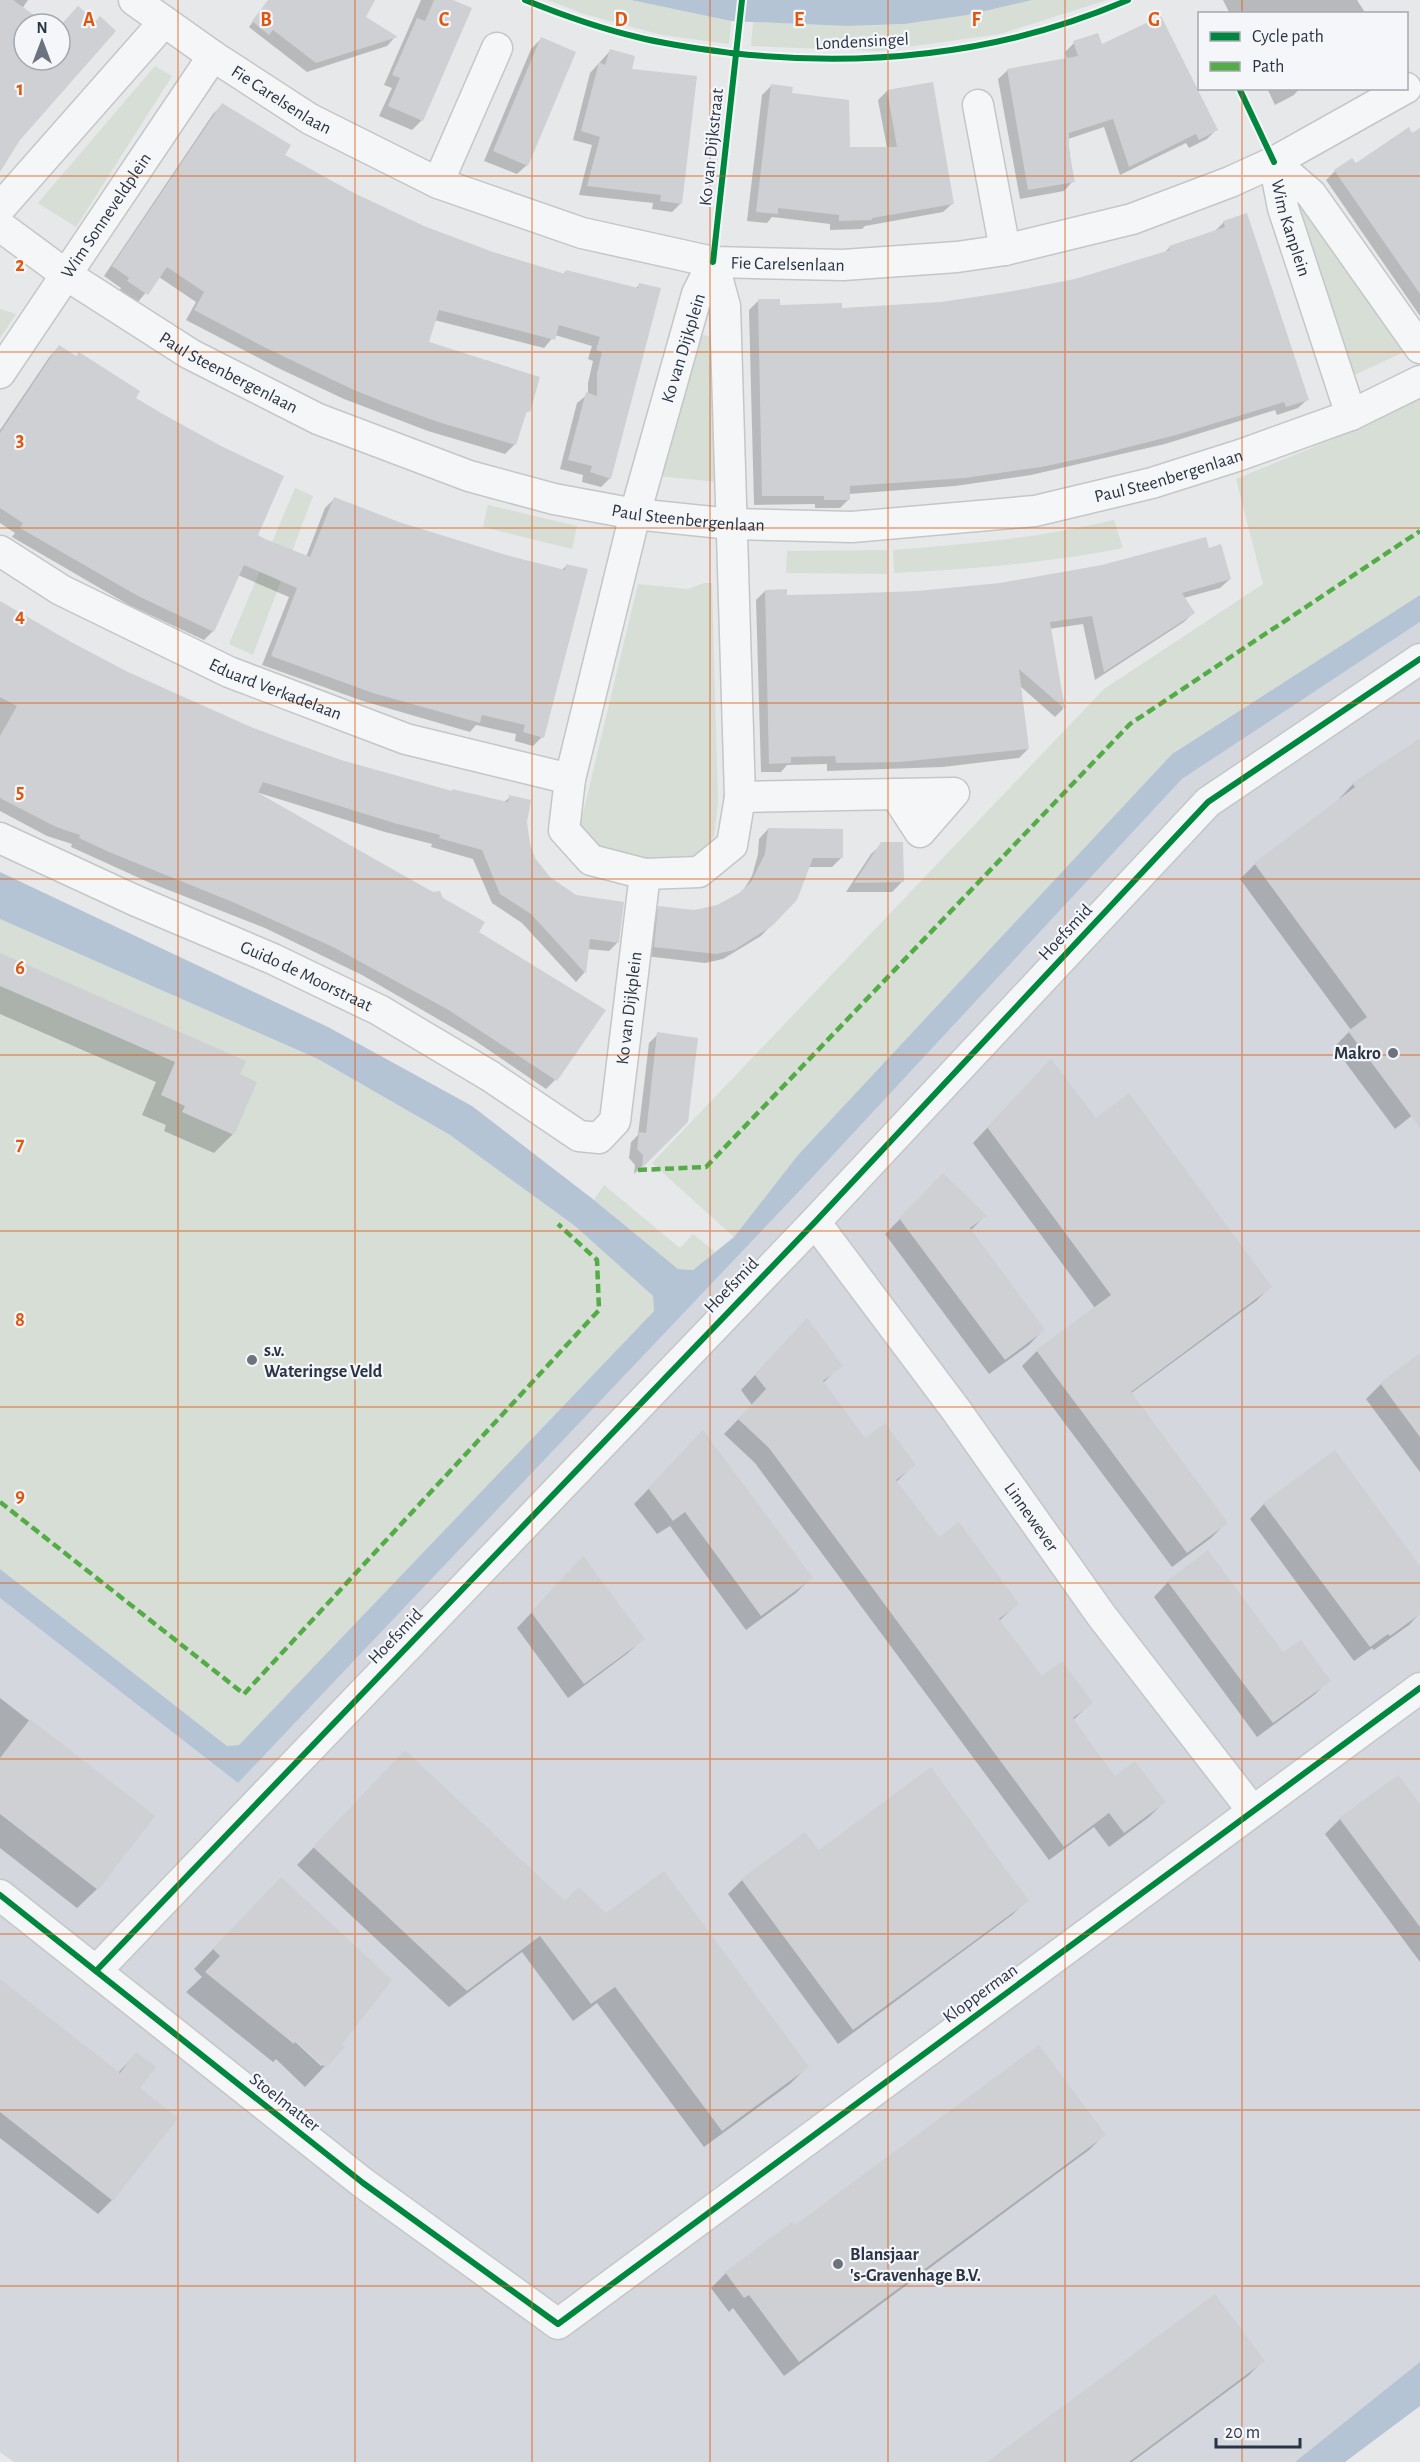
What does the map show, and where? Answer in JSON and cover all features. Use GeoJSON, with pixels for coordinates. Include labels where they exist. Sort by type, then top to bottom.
{"type":"FeatureCollection","features":[{"type":"Feature","properties":{"kind":"street","name":"Fie Carelsenlaan"},"geometry":{"type":"LineString","coordinates":[[134,0],[213,56],[310,118],[438,183],[582,233],[713,262],[858,265],[957,257],[1005,250],[1132,219],[1230,182],[1274,162],[1402,90]]}},
{"type":"Feature","properties":{"kind":"street"},"geometry":{"type":"LineString","coordinates":[[0,208],[164,22]]}},
{"type":"Feature","properties":{"kind":"street"},"geometry":{"type":"LineString","coordinates":[[438,183],[497,48]]}},
{"type":"Feature","properties":{"kind":"street","name":"Wim Sonneveldplein"},"geometry":{"type":"LineString","coordinates":[[0,373],[213,56]]}},
{"type":"Feature","properties":{"kind":"street"},"geometry":{"type":"LineString","coordinates":[[978,105],[1005,250]]}},
{"type":"Feature","properties":{"kind":"street","name":"Wim Kanplein"},"geometry":{"type":"LineString","coordinates":[[1274,162],[1311,194],[1420,348]]}},
{"type":"Feature","properties":{"kind":"street","name":"Wim Kanplein"},"geometry":{"type":"LineString","coordinates":[[1274,162],[1283,208],[1351,415]]}},
{"type":"Feature","properties":{"kind":"street","name":"Paul Steenbergenlaan"},"geometry":{"type":"LineString","coordinates":[[0,226],[66,274],[190,354],[334,426],[469,476],[554,499],[635,514],[731,524],[852,527],[1035,511],[1152,483],[1240,455],[1351,415],[1420,381]]}},
{"type":"Feature","properties":{"kind":"street","name":"Ko van Dijkplein"},"geometry":{"type":"LineString","coordinates":[[713,262],[725,306],[740,797],[732,845],[699,872],[645,874],[591,860],[564,830],[570,779],[635,514],[697,294],[713,262]]}},
{"type":"Feature","properties":{"kind":"street","name":"Eduard Verkadelaan"},"geometry":{"type":"LineString","coordinates":[[0,551],[61,590],[229,672],[406,739],[570,779]]}},
{"type":"Feature","properties":{"kind":"street","name":"Hoefsmid"},"geometry":{"type":"LineString","coordinates":[[96,1971],[815,1222],[1208,802],[1420,659]]}},
{"type":"Feature","properties":{"kind":"street"},"geometry":{"type":"LineString","coordinates":[[740,797],[895,794]]}},
{"type":"Feature","properties":{"kind":"street","name":"Guido de Moorstraat"},"geometry":{"type":"LineString","coordinates":[[0,838],[379,1010],[490,1076],[579,1136],[599,1138]]}},
{"type":"Feature","properties":{"kind":"street","name":"Ko van Dijkplein"},"geometry":{"type":"LineString","coordinates":[[599,1138],[615,1121],[645,874]]}},
{"type":"Feature","properties":{"kind":"street","name":"Linnewever"},"geometry":{"type":"LineString","coordinates":[[815,1222],[956,1410],[1101,1615],[1252,1810]]}},
{"type":"Feature","properties":{"kind":"street","name":"Klopperman"},"geometry":{"type":"LineString","coordinates":[[558,2324],[1420,1688]]}},
{"type":"Feature","properties":{"kind":"street","name":"Stoelmatter"},"geometry":{"type":"LineString","coordinates":[[0,1896],[363,2183],[558,2324]]}},
{"type":"Feature","properties":{"kind":"shaded area"},"geometry":{"type":"Polygon","coordinates":[[[548,0],[631,0],[731,21],[729,44],[662,35],[584,14],[548,0]]]}},
{"type":"Feature","properties":{"kind":"shaded area"},"geometry":{"type":"Polygon","coordinates":[[[1032,0],[1107,0],[1000,34],[878,51],[751,46],[753,22],[848,26],[905,24],[953,17],[1032,0]]]}},
{"type":"Feature","properties":{"kind":"shaded area"},"geometry":{"type":"Polygon","coordinates":[[[155,66],[172,76],[76,227],[38,203],[155,66]]]}},
{"type":"Feature","properties":{"kind":"shaded area"},"geometry":{"type":"Polygon","coordinates":[[[1301,197],[1408,350],[1348,378],[1289,202],[1301,197]]]}},
{"type":"Feature","properties":{"kind":"shaded area"},"geometry":{"type":"Polygon","coordinates":[[[0,309],[16,314],[0,338],[0,309]]]}},
{"type":"Feature","properties":{"kind":"shaded area"},"geometry":{"type":"Polygon","coordinates":[[[696,334],[715,337],[717,482],[659,476],[696,334]]]}},
{"type":"Feature","properties":{"kind":"shaded area"},"geometry":{"type":"Polygon","coordinates":[[[1420,396],[1420,595],[1172,754],[798,1155],[734,1237],[652,1163],[1104,689],[1263,584],[1236,479],[1372,423],[1420,396]]]}},
{"type":"Feature","properties":{"kind":"shaded area"},"geometry":{"type":"Polygon","coordinates":[[[295,488],[313,496],[253,655],[229,644],[295,488]]]}},
{"type":"Feature","properties":{"kind":"shaded area"},"geometry":{"type":"Polygon","coordinates":[[[488,505],[577,526],[572,549],[483,527],[488,505]]]}},
{"type":"Feature","properties":{"kind":"shaded area"},"geometry":{"type":"Polygon","coordinates":[[[1114,520],[1123,548],[1009,565],[894,573],[893,550],[1032,536],[1114,520]]]}},
{"type":"Feature","properties":{"kind":"shaded area"},"geometry":{"type":"Polygon","coordinates":[[[887,550],[887,574],[786,573],[787,551],[887,550]]]}},
{"type":"Feature","properties":{"kind":"shaded area"},"geometry":{"type":"Polygon","coordinates":[[[704,583],[712,583],[718,803],[714,836],[700,855],[668,862],[617,857],[599,850],[578,834],[638,584],[688,589],[704,583]]]}},
{"type":"Feature","properties":{"kind":"shaded area"},"geometry":{"type":"Polygon","coordinates":[[[1420,622],[1420,2390],[1330,2462],[14,2462],[0,2452],[0,1598],[238,1783],[808,1182],[1182,779],[1420,622]]]}},
{"type":"Feature","properties":{"kind":"shaded area","name":"s.v. Wateringse Veld"},"geometry":{"type":"Polygon","coordinates":[[[0,919],[318,1059],[450,1135],[575,1226],[653,1296],[654,1311],[239,1745],[227,1746],[0,1569],[0,919]]]}},
{"type":"Feature","properties":{"kind":"shaded area"},"geometry":{"type":"Polygon","coordinates":[[[604,1185],[680,1248],[693,1234],[715,1252],[693,1270],[678,1269],[594,1200],[604,1185]]]}},
{"type":"Feature","properties":{"kind":"water"},"geometry":{"type":"Polygon","coordinates":[[[631,0],[1032,0],[967,15],[905,24],[847,26],[731,21],[631,0]]]}},
{"type":"Feature","properties":{"kind":"water"},"geometry":{"type":"Polygon","coordinates":[[[1420,595],[1420,622],[1182,779],[808,1182],[238,1783],[0,1598],[0,1569],[227,1746],[239,1745],[654,1311],[653,1296],[575,1226],[450,1135],[318,1059],[0,919],[0,872],[328,1027],[472,1106],[594,1200],[678,1269],[693,1270],[734,1237],[798,1155],[1172,754],[1420,595]]]}},
{"type":"Feature","properties":{"kind":"water"},"geometry":{"type":"Polygon","coordinates":[[[1420,2362],[1420,2406],[1345,2462],[1295,2462],[1420,2362]]]}},
{"type":"Feature","properties":{"kind":"building"},"geometry":{"type":"Polygon","coordinates":[[[0,0],[13,0],[30,12],[12,12],[12,72],[72,72],[72,13],[78,6],[96,21],[100,16],[116,31],[20,140],[0,172],[0,0]]]}},
{"type":"Feature","properties":{"kind":"building"},"geometry":{"type":"Polygon","coordinates":[[[268,0],[375,0],[366,17],[398,37],[316,63],[273,30],[269,35],[252,21],[268,0]]]}},
{"type":"Feature","properties":{"kind":"building"},"geometry":{"type":"Polygon","coordinates":[[[434,0],[453,0],[472,8],[423,121],[388,106],[400,78],[392,75],[417,18],[425,21],[434,0]]]}},
{"type":"Feature","properties":{"kind":"building"},"geometry":{"type":"Polygon","coordinates":[[[1161,16],[1218,130],[1199,140],[1196,134],[1129,167],[1113,119],[1069,133],[1069,151],[1075,182],[1028,190],[1007,69],[1078,56],[1073,41],[1098,33],[1102,44],[1161,16]]]}},
{"type":"Feature","properties":{"kind":"building"},"geometry":{"type":"Polygon","coordinates":[[[541,37],[576,52],[528,166],[493,151],[541,37]]]}},
{"type":"Feature","properties":{"kind":"building"},"geometry":{"type":"Polygon","coordinates":[[[610,49],[635,56],[632,69],[697,76],[682,204],[660,201],[661,195],[587,186],[600,137],[581,131],[599,62],[605,65],[610,49]]]}},
{"type":"Feature","properties":{"kind":"building"},"geometry":{"type":"Polygon","coordinates":[[[933,82],[954,204],[872,218],[872,220],[839,221],[839,215],[778,208],[778,214],[756,212],[771,84],[793,87],[792,93],[849,100],[850,147],[897,147],[887,90],[933,82]]]}},
{"type":"Feature","properties":{"kind":"building"},"geometry":{"type":"Polygon","coordinates":[[[222,103],[291,145],[285,155],[354,193],[424,226],[493,252],[565,274],[566,270],[638,288],[639,283],[661,288],[611,479],[590,472],[592,466],[568,460],[586,392],[597,396],[597,373],[602,352],[596,350],[600,337],[559,325],[555,340],[439,310],[429,342],[540,377],[530,412],[527,411],[516,445],[438,422],[389,404],[266,348],[194,310],[204,292],[167,267],[148,295],[127,281],[129,278],[112,266],[222,103]]]}},
{"type":"Feature","properties":{"kind":"building"},"geometry":{"type":"Polygon","coordinates":[[[1409,127],[1412,133],[1420,128],[1420,294],[1334,170],[1352,158],[1356,163],[1409,127]]]}},
{"type":"Feature","properties":{"kind":"building"},"geometry":{"type":"Polygon","coordinates":[[[1247,213],[1309,400],[1286,407],[1284,402],[1176,435],[1041,467],[965,478],[850,486],[850,500],[824,500],[824,496],[762,496],[758,299],[780,299],[780,305],[842,303],[842,308],[941,302],[1008,292],[1075,279],[1170,250],[1169,246],[1225,227],[1223,221],[1247,213]]]}},
{"type":"Feature","properties":{"kind":"building"},"geometry":{"type":"Polygon","coordinates":[[[59,345],[76,356],[79,352],[140,391],[136,398],[161,413],[221,446],[284,476],[258,535],[265,539],[310,557],[334,497],[399,522],[506,555],[565,570],[566,564],[588,569],[544,738],[523,732],[525,725],[482,715],[480,723],[373,693],[271,656],[297,588],[244,565],[214,632],[138,596],[20,528],[23,523],[0,508],[0,433],[59,345]]]}},
{"type":"Feature","properties":{"kind":"building"},"geometry":{"type":"Polygon","coordinates":[[[1206,537],[1209,548],[1221,544],[1231,579],[1182,593],[1195,613],[1104,672],[1092,616],[1050,622],[1065,709],[1019,669],[1029,749],[900,762],[836,763],[835,756],[791,757],[791,763],[769,764],[765,590],[787,589],[787,595],[835,594],[917,591],[1000,583],[1102,565],[1206,537]]]}},
{"type":"Feature","properties":{"kind":"building"},"geometry":{"type":"Polygon","coordinates":[[[0,601],[128,672],[260,731],[341,760],[452,791],[452,789],[508,802],[509,795],[531,800],[527,822],[530,844],[535,858],[550,877],[576,895],[624,902],[619,943],[590,939],[586,974],[531,914],[500,894],[482,850],[439,838],[440,835],[263,782],[258,793],[433,892],[440,891],[443,898],[485,922],[479,932],[606,1010],[557,1081],[447,1009],[333,947],[235,903],[109,852],[79,838],[80,835],[56,827],[0,798],[0,736],[17,706],[0,697],[0,601]]]}},
{"type":"Feature","properties":{"kind":"building"},"geometry":{"type":"Polygon","coordinates":[[[1420,739],[1420,1128],[1348,1031],[1367,1017],[1254,863],[1355,787],[1352,783],[1420,739]]]}},
{"type":"Feature","properties":{"kind":"building"},"geometry":{"type":"Polygon","coordinates":[[[768,828],[843,829],[843,858],[813,858],[797,900],[772,926],[734,950],[716,954],[654,947],[658,906],[694,910],[717,905],[739,893],[751,882],[765,854],[768,828]]]}},
{"type":"Feature","properties":{"kind":"building"},"geometry":{"type":"Polygon","coordinates":[[[881,842],[903,842],[904,882],[854,883],[881,842]]]}},
{"type":"Feature","properties":{"kind":"building"},"geometry":{"type":"Polygon","coordinates":[[[0,953],[246,1061],[240,1074],[257,1082],[234,1135],[182,1112],[185,1106],[161,1095],[175,1062],[0,986],[0,953]]]}},
{"type":"Feature","properties":{"kind":"building"},"geometry":{"type":"Polygon","coordinates":[[[657,1032],[698,1038],[688,1122],[642,1168],[643,1155],[637,1149],[639,1132],[646,1133],[657,1032]]]}},
{"type":"Feature","properties":{"kind":"building"},"geometry":{"type":"Polygon","coordinates":[[[1051,1059],[1096,1118],[1129,1093],[1272,1287],[1131,1392],[1228,1523],[1187,1553],[1036,1350],[1111,1295],[987,1127],[1051,1059]]]}},
{"type":"Feature","properties":{"kind":"building"},"geometry":{"type":"Polygon","coordinates":[[[943,1173],[987,1216],[970,1228],[1045,1330],[1005,1360],[899,1218],[943,1173]]]}},
{"type":"Feature","properties":{"kind":"building"},"geometry":{"type":"Polygon","coordinates":[[[807,1318],[843,1366],[823,1381],[865,1438],[885,1423],[916,1465],[896,1480],[939,1537],[959,1522],[1019,1604],[999,1619],[1042,1676],[1062,1661],[1093,1703],[1073,1718],[1094,1748],[1115,1776],[1135,1761],[1166,1802],[1124,1833],[1109,1813],[1064,1847],[769,1448],[738,1419],[766,1389],[755,1375],[807,1318]]]}},
{"type":"Feature","properties":{"kind":"building"},"geometry":{"type":"Polygon","coordinates":[[[1420,1353],[1420,1437],[1380,1383],[1420,1353]]]}},
{"type":"Feature","properties":{"kind":"building"},"geometry":{"type":"Polygon","coordinates":[[[703,1430],[813,1578],[761,1616],[685,1512],[673,1521],[648,1488],[703,1430]]]}},
{"type":"Feature","properties":{"kind":"building"},"geometry":{"type":"Polygon","coordinates":[[[1335,1450],[1420,1566],[1420,1614],[1390,1636],[1388,1634],[1370,1647],[1263,1503],[1335,1450]]]}},
{"type":"Feature","properties":{"kind":"building"},"geometry":{"type":"Polygon","coordinates":[[[1208,1550],[1283,1652],[1301,1640],[1331,1681],[1273,1723],[1167,1581],[1208,1550]]]}},
{"type":"Feature","properties":{"kind":"building"},"geometry":{"type":"Polygon","coordinates":[[[583,1556],[645,1639],[584,1684],[531,1612],[583,1556]]]}},
{"type":"Feature","properties":{"kind":"building"},"geometry":{"type":"Polygon","coordinates":[[[30,1719],[155,1816],[98,1890],[0,1814],[0,1758],[30,1719]]]}},
{"type":"Feature","properties":{"kind":"building"},"geometry":{"type":"Polygon","coordinates":[[[405,1750],[565,1901],[579,1887],[606,1913],[664,1871],[809,2067],[722,2131],[615,1987],[591,2004],[540,1936],[467,1991],[313,1847],[405,1750]]]}},
{"type":"Feature","properties":{"kind":"building"},"geometry":{"type":"Polygon","coordinates":[[[931,1767],[1029,1901],[853,2030],[741,1879],[805,1832],[819,1850],[931,1767]]]}},
{"type":"Feature","properties":{"kind":"building"},"geometry":{"type":"Polygon","coordinates":[[[1398,1775],[1420,1804],[1420,1927],[1339,1818],[1398,1775]]]}},
{"type":"Feature","properties":{"kind":"building"},"geometry":{"type":"Polygon","coordinates":[[[281,1877],[392,1980],[342,2044],[345,2047],[326,2068],[296,2041],[294,2044],[205,1972],[220,1956],[213,1949],[281,1877]]]}},
{"type":"Feature","properties":{"kind":"building"},"geometry":{"type":"Polygon","coordinates":[[[0,1979],[120,2073],[136,2052],[156,2067],[140,2088],[178,2118],[113,2201],[0,2112],[0,1979]]]}},
{"type":"Feature","properties":{"kind":"building"},"geometry":{"type":"Polygon","coordinates":[[[1039,2045],[1106,2135],[799,2362],[749,2295],[744,2298],[725,2272],[792,2222],[795,2225],[1039,2045]]]}},
{"type":"Feature","properties":{"kind":"building"},"geometry":{"type":"Polygon","coordinates":[[[1215,2294],[1265,2361],[1129,2462],[987,2462],[1215,2294]]]}},
{"type":"Feature","properties":{"kind":"marked path"},"geometry":{"type":"LineString","coordinates":[[638,1170],[706,1167],[1130,724],[1420,531]]}},
{"type":"Feature","properties":{"kind":"marked path"},"geometry":{"type":"LineString","coordinates":[[0,1502],[244,1694],[599,1310],[597,1260],[558,1224]]}},
{"type":"Feature","properties":{"kind":"cycle path","name":"Londensingel"},"geometry":{"type":"LineString","coordinates":[[525,0],[594,25],[660,42],[731,53],[833,59],[883,57],[983,44],[1032,33],[1128,0]]}},
{"type":"Feature","properties":{"kind":"cycle path","name":"Ko van Dijkstraat"},"geometry":{"type":"LineString","coordinates":[[713,262],[742,0]]}},
{"type":"Feature","properties":{"kind":"cycle path"},"geometry":{"type":"LineString","coordinates":[[1240,90],[1274,162]]}},
{"type":"Feature","properties":{"kind":"cycle path"},"geometry":{"type":"LineString","coordinates":[[96,1971],[815,1222],[1208,802],[1420,659]]}},
{"type":"Feature","properties":{"kind":"cycle path"},"geometry":{"type":"LineString","coordinates":[[0,1895],[363,2183],[558,2324],[1420,1688]]}},
{"type":"Feature","properties":{"kind":"place","name":"Makro"},"geometry":{"type":"Point","coordinates":[1393,1053]}},
{"type":"Feature","properties":{"kind":"place","name":"s.v. Wateringse Veld"},"geometry":{"type":"Point","coordinates":[252,1360]}},
{"type":"Feature","properties":{"kind":"place","name":"Blansjaar 's-Gravenhage B.V."},"geometry":{"type":"Point","coordinates":[838,2264]}}]}
